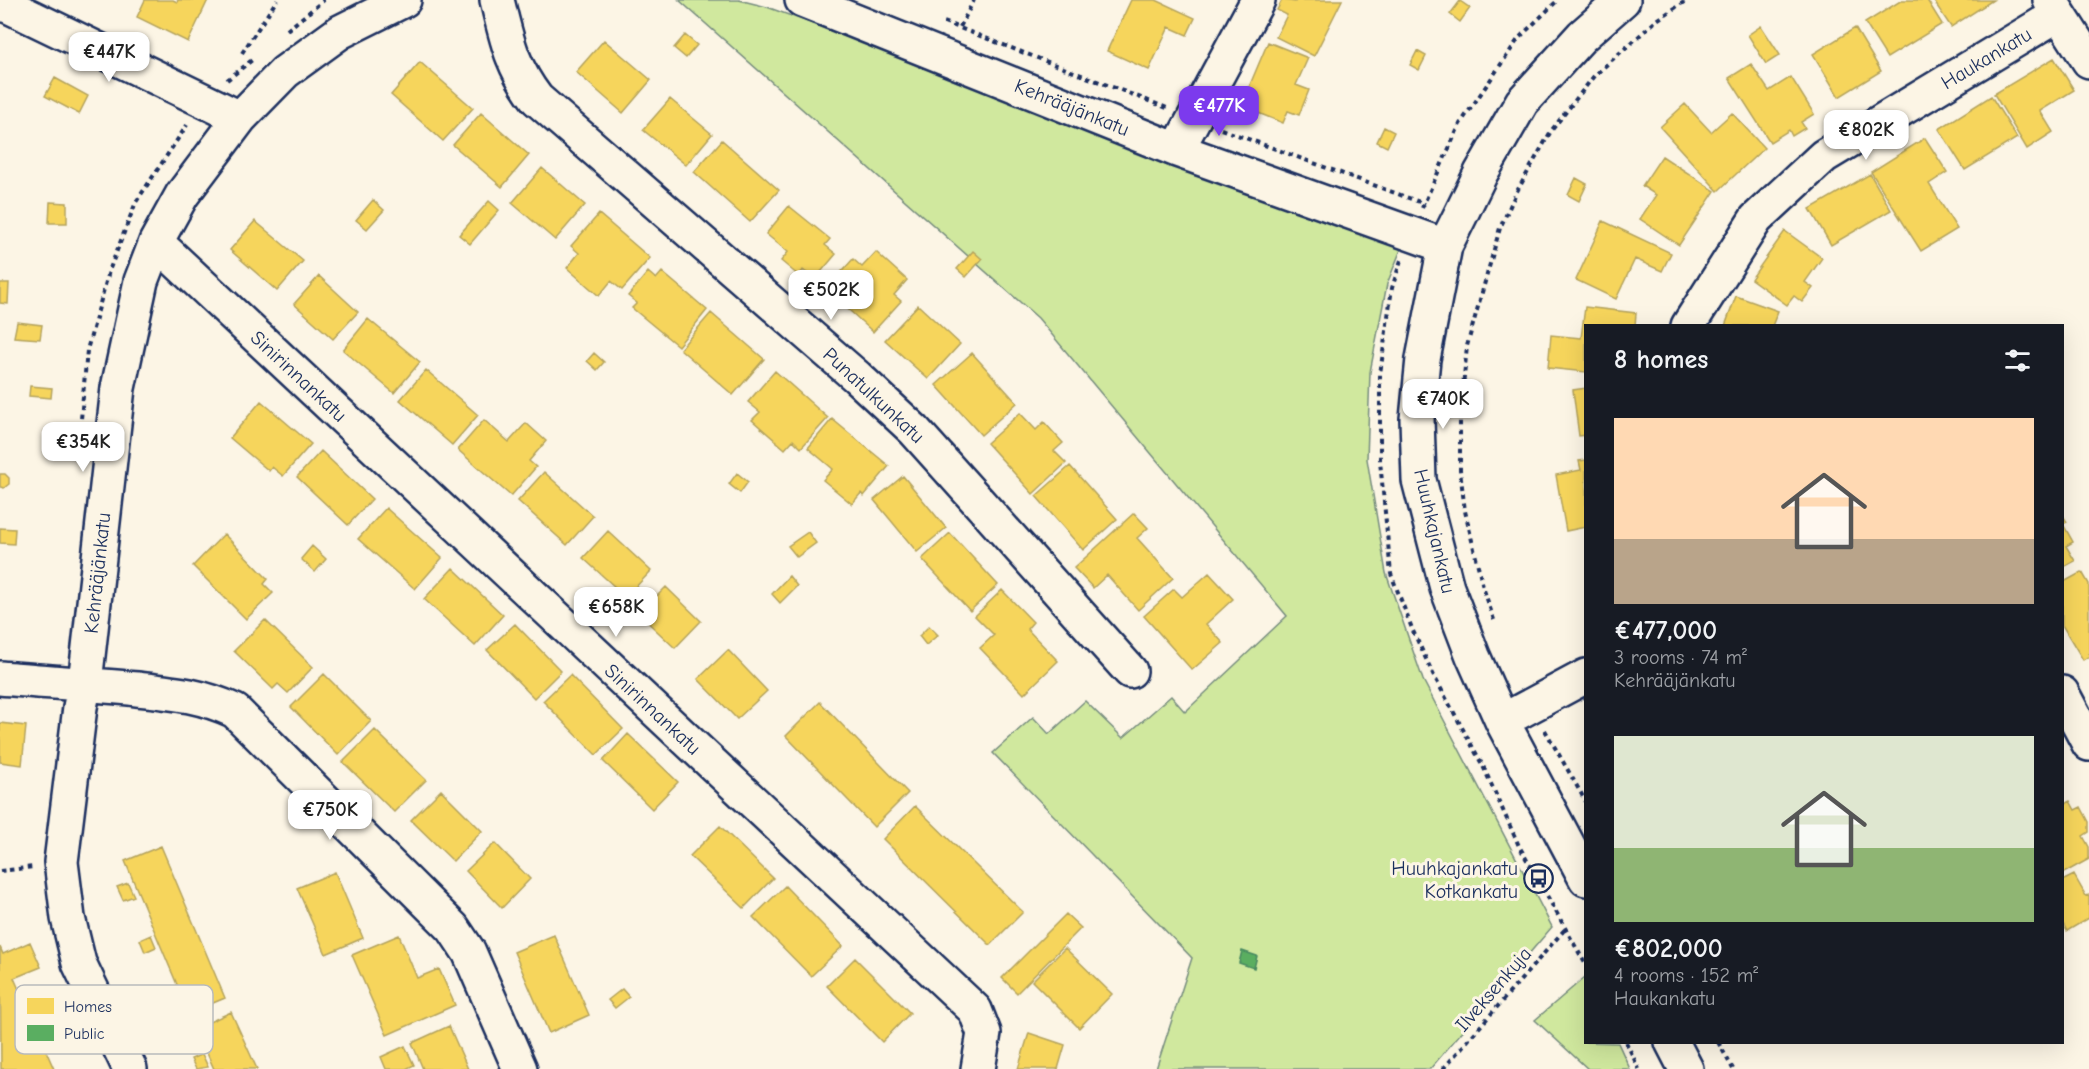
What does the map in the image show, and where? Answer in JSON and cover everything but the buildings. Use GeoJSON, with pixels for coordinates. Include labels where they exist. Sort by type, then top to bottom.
{"type":"FeatureCollection","features":[{"type":"Feature","properties":{"kind":"street","name":"Kehrääjänkatu"},"geometry":{"type":"LineString","coordinates":[[90,985],[79,963],[68,918],[61,862],[85,683],[118,388],[141,281],[156,242],[182,195],[240,118],[285,72],[340,32],[404,0]]}},
{"type":"Feature","properties":{"kind":"street","name":"Punatulkunkatu"},"geometry":{"type":"LineString","coordinates":[[497,0],[509,50],[522,79],[537,99],[914,430],[1130,671]]}},
{"type":"Feature","properties":{"kind":"street","name":"Kehrääjänkatu"},"geometry":{"type":"LineString","coordinates":[[802,0],[1177,150],[1445,246]]}},
{"type":"Feature","properties":{"kind":"street"},"geometry":{"type":"LineString","coordinates":[[1177,150],[1258,0]]}},
{"type":"Feature","properties":{"kind":"street","name":"Huuhkajankatu"},"geometry":{"type":"LineString","coordinates":[[1584,875],[1502,721],[1473,656],[1447,588],[1419,480],[1417,419],[1423,359],[1445,246],[1481,173],[1522,102],[1582,36],[1623,0]]}},
{"type":"Feature","properties":{"kind":"street"},"geometry":{"type":"LineString","coordinates":[[0,2],[240,118]]}},
{"type":"Feature","properties":{"kind":"street"},"geometry":{"type":"LineString","coordinates":[[2054,7],[2089,61]]}},
{"type":"Feature","properties":{"kind":"street","name":"Haukankatu"},"geometry":{"type":"LineString","coordinates":[[1689,324],[1756,219],[1824,156],[2054,7]]}},
{"type":"Feature","properties":{"kind":"street","name":"Sinirinnankatu"},"geometry":{"type":"LineString","coordinates":[[156,242],[975,1010],[984,1033],[978,1069]]}},
{"type":"Feature","properties":{"kind":"street"},"geometry":{"type":"LineString","coordinates":[[1502,721],[1584,677]]}},
{"type":"Feature","properties":{"kind":"street"},"geometry":{"type":"LineString","coordinates":[[0,678],[85,683],[182,693],[212,700],[235,711],[453,928],[469,952],[520,1069]]}},
{"type":"Feature","properties":{"kind":"street"},"geometry":{"type":"LineString","coordinates":[[2064,697],[2089,744]]}},
{"type":"Feature","properties":{"kind":"street"},"geometry":{"type":"LineString","coordinates":[[1673,1044],[1686,1069]]}},
{"type":"Feature","properties":{"kind":"street","name":"Kehrääjänkatu"},"geometry":{"type":"LineString","coordinates":[[123,1054],[130,1069]]}},
{"type":"Feature","properties":{"kind":"path"},"geometry":{"type":"LineString","coordinates":[[242,53],[277,0]]}},
{"type":"Feature","properties":{"kind":"path"},"geometry":{"type":"LineString","coordinates":[[960,27],[974,0]]}},
{"type":"Feature","properties":{"kind":"path"},"geometry":{"type":"LineString","coordinates":[[1494,621],[1483,587],[1465,511],[1460,470],[1460,418],[1467,346],[1500,228],[1516,193],[1551,131],[1594,76],[1657,20],[1687,0]]}},
{"type":"Feature","properties":{"kind":"path"},"geometry":{"type":"LineString","coordinates":[[939,20],[1194,119],[1424,204]]}},
{"type":"Feature","properties":{"kind":"path"},"geometry":{"type":"LineString","coordinates":[[1532,705],[1584,798]]}},
{"type":"Feature","properties":{"kind":"path","name":"Ilveksenkuja"},"geometry":{"type":"LineString","coordinates":[[1443,1069],[1566,928],[1584,961]]}},
{"type":"Feature","properties":{"kind":"path"},"geometry":{"type":"LineString","coordinates":[[1627,1044],[1640,1069]]}},
{"type":"Feature","properties":{"kind":"path"},"geometry":{"type":"LineString","coordinates":[[1719,1044],[1733,1069]]}},
{"type":"Feature","properties":{"kind":"green space"},"geometry":{"type":"Polygon","coordinates":[[[679,0],[739,0],[767,7],[1404,242],[1387,284],[1370,372],[1367,459],[1386,573],[1423,680],[1552,927],[1430,1069],[1156,1069],[1192,958],[993,753],[1033,717],[1049,734],[1085,701],[1123,738],[1171,696],[1185,712],[1287,616],[1038,318],[679,0]]]}},
{"type":"Feature","properties":{"kind":"green space"},"geometry":{"type":"Polygon","coordinates":[[[1584,978],[1584,1044],[1618,1044],[1630,1069],[1588,1069],[1535,1020],[1584,978]]]}},
{"type":"Feature","properties":{"kind":"place","name":"Huuhkajankatu Kotkankatu"},"geometry":{"type":"Point","coordinates":[1539,879]}}]}
